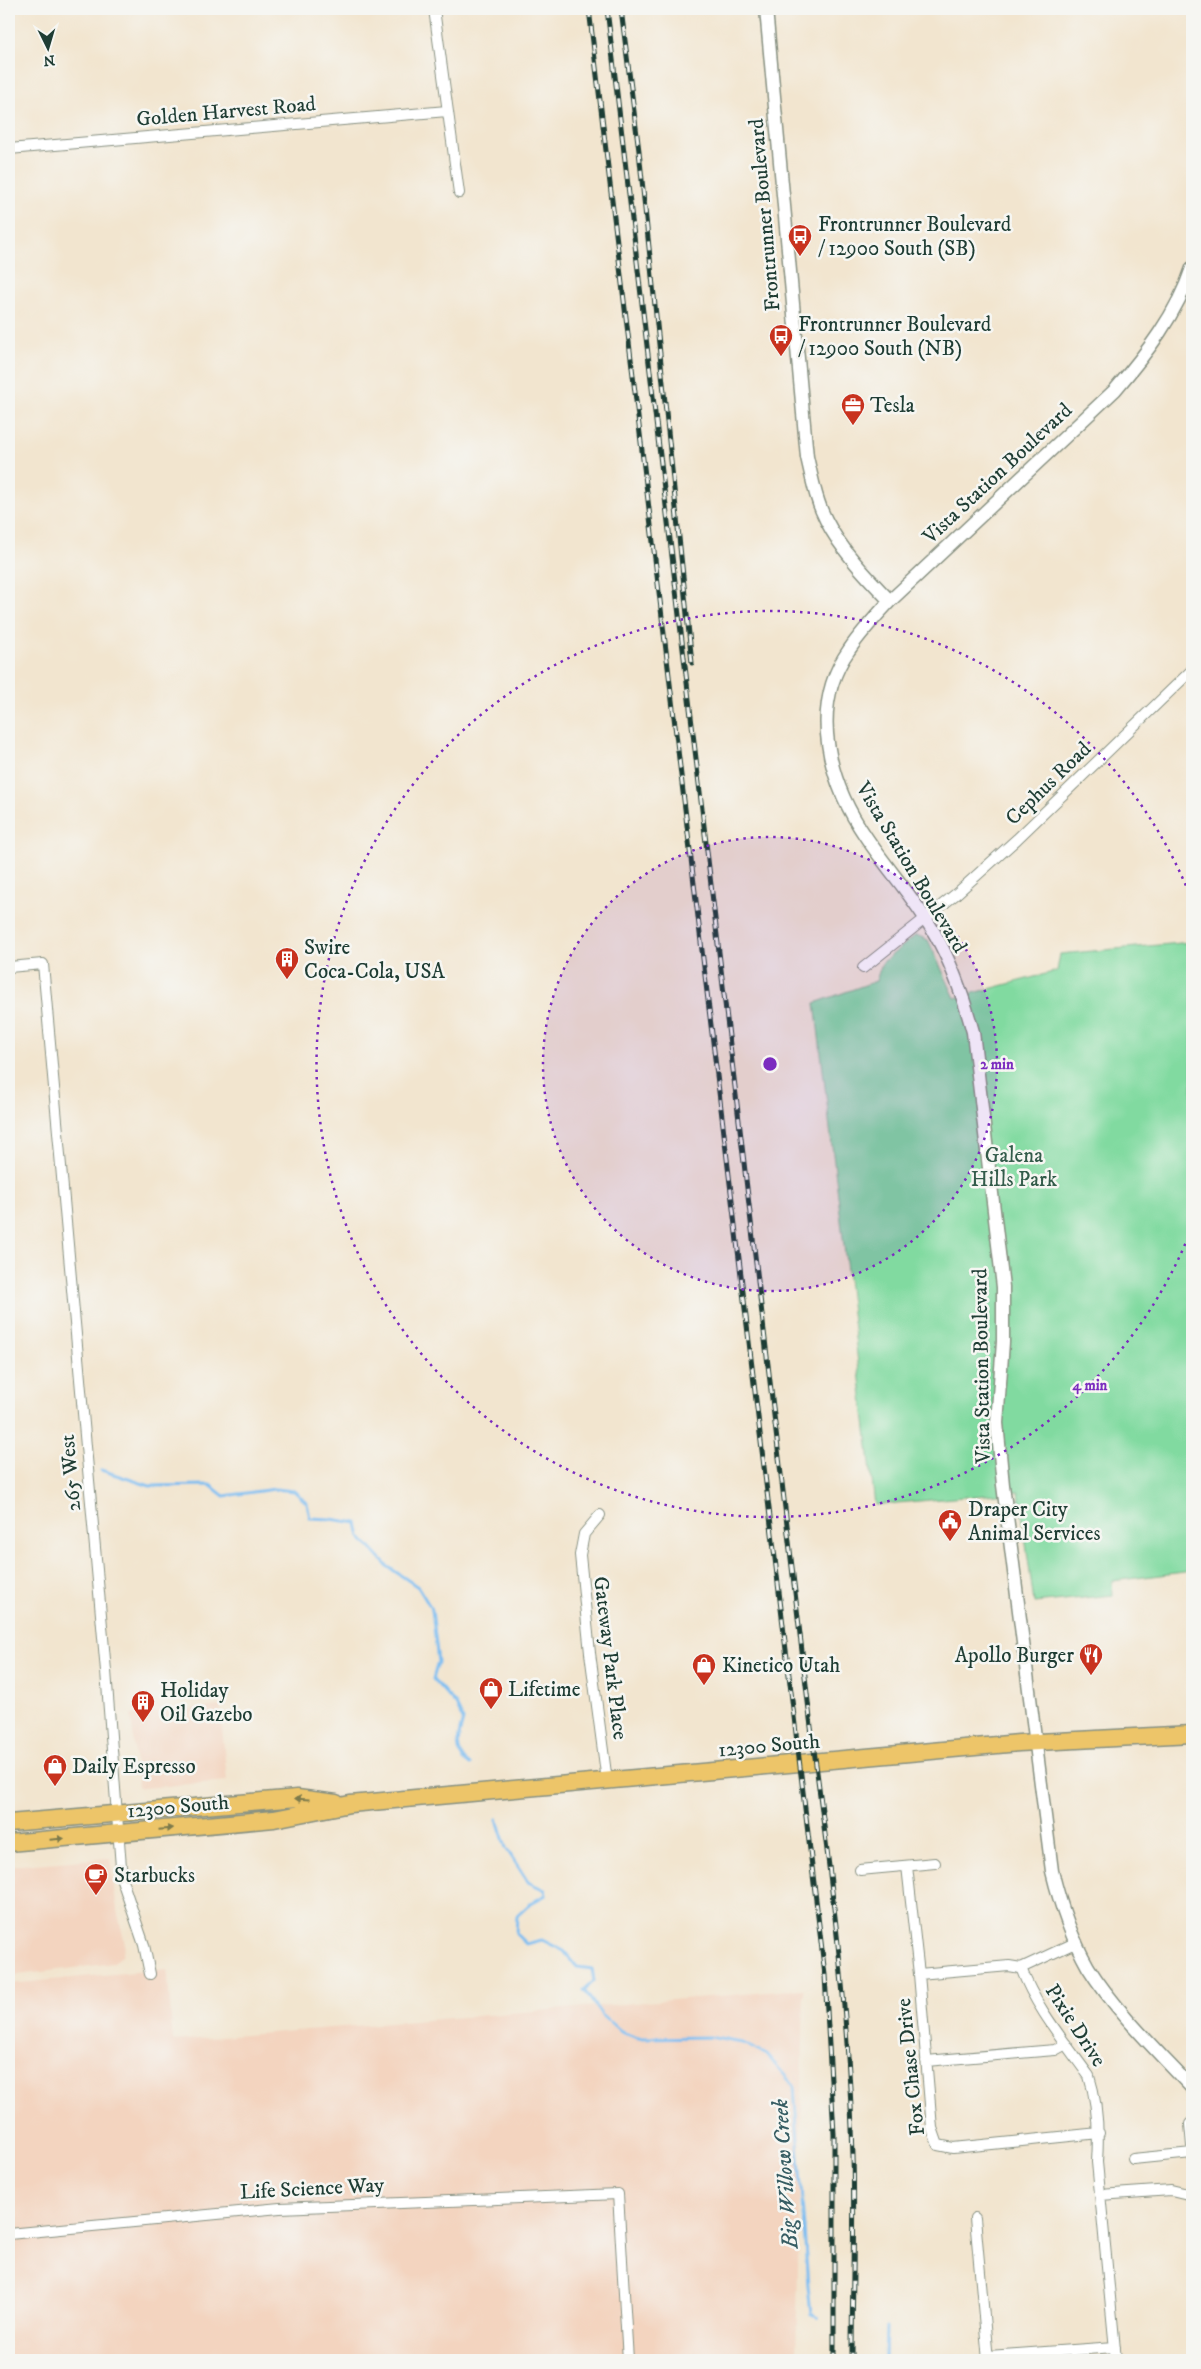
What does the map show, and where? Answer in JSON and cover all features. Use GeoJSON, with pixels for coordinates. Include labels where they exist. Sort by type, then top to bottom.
{"type":"FeatureCollection","features":[{"type":"Feature","properties":{"kind":"main road","name":"12300 South"},"geometry":{"type":"LineString","coordinates":[[9,1843],[274,1819],[350,1804],[1037,1742],[1192,1734]]}},
{"type":"Feature","properties":{"kind":"main road","name":"12300 South"},"geometry":{"type":"LineString","coordinates":[[9,1823],[297,1798],[350,1804]]}},
{"type":"Feature","properties":{"kind":"street"},"geometry":{"type":"LineString","coordinates":[[434,9],[459,193]]}},
{"type":"Feature","properties":{"kind":"street","name":"Frontrunner Boulevard"},"geometry":{"type":"LineString","coordinates":[[766,9],[809,465],[814,487],[826,520],[844,548],[890,601]]}},
{"type":"Feature","properties":{"kind":"street","name":"Golden Harvest Road"},"geometry":{"type":"LineString","coordinates":[[9,149],[447,110]]}},
{"type":"Feature","properties":{"kind":"street","name":"Vista Station Boulevard"},"geometry":{"type":"LineString","coordinates":[[1192,268],[1179,300],[1165,325],[1134,368],[1115,390],[890,601],[848,650],[835,676],[826,712],[829,758],[852,814],[865,836],[936,936],[963,994],[973,1032],[1003,1288],[1003,1342],[997,1425],[1052,1871],[1061,1908],[1088,1966],[1101,1986],[1192,2088]]}},
{"type":"Feature","properties":{"kind":"street","name":"Cephus Road"},"geometry":{"type":"LineString","coordinates":[[863,968],[956,894],[1017,839],[1192,670]]}},
{"type":"Feature","properties":{"kind":"street","name":"265 West"},"geometry":{"type":"LineString","coordinates":[[9,967],[43,964],[106,1668],[122,1880],[144,1945],[150,1974]]}},
{"type":"Feature","properties":{"kind":"street","name":"Gateway Park Place"},"geometry":{"type":"LineString","coordinates":[[600,1516],[584,1534],[580,1555],[590,1653],[607,1781]]}},
{"type":"Feature","properties":{"kind":"street"},"geometry":{"type":"LineString","coordinates":[[860,1870],[934,1863]]}},
{"type":"Feature","properties":{"kind":"street","name":"Fox Chase Drive"},"geometry":{"type":"LineString","coordinates":[[907,1866],[919,1974],[932,2128],[938,2145],[953,2148],[1099,2134]]}},
{"type":"Feature","properties":{"kind":"street"},"geometry":{"type":"LineString","coordinates":[[919,1974],[1009,1966],[1021,1968],[1077,1942]]}},
{"type":"Feature","properties":{"kind":"street","name":"Pixie Drive"},"geometry":{"type":"LineString","coordinates":[[1021,1968],[1028,1988],[1037,2003],[1089,2076],[1096,2103],[1099,2134],[1097,2162],[1116,2360]]}},
{"type":"Feature","properties":{"kind":"street"},"geometry":{"type":"LineString","coordinates":[[926,2061],[1055,2050],[1066,2044]]}},
{"type":"Feature","properties":{"kind":"street"},"geometry":{"type":"LineString","coordinates":[[1192,2122],[1190,2124],[1192,2146]]}},
{"type":"Feature","properties":{"kind":"street"},"geometry":{"type":"LineString","coordinates":[[1133,2159],[1192,2153]]}},
{"type":"Feature","properties":{"kind":"street"},"geometry":{"type":"LineString","coordinates":[[1100,2194],[1171,2190],[1192,2195]]}},
{"type":"Feature","properties":{"kind":"street","name":"Life Science Way"},"geometry":{"type":"LineString","coordinates":[[9,2234],[280,2208],[618,2194],[628,2360]]}},
{"type":"Feature","properties":{"kind":"street"},"geometry":{"type":"LineString","coordinates":[[975,2218],[988,2358],[1115,2347]]}},
{"type":"Feature","properties":{"kind":"shaded area"},"geometry":{"type":"Polygon","coordinates":[[[220,1706],[227,1781],[142,1788],[138,1786],[131,1715],[220,1706]]]}},
{"type":"Feature","properties":{"kind":"shaded area"},"geometry":{"type":"Polygon","coordinates":[[[110,1858],[117,1910],[125,1944],[122,1955],[114,1963],[9,1976],[9,1866],[110,1858]]]}},
{"type":"Feature","properties":{"kind":"shaded area"},"geometry":{"type":"Polygon","coordinates":[[[167,1969],[173,2041],[804,1989],[796,2360],[9,2360],[9,1984],[167,1969]]]}},
{"type":"Feature","properties":{"kind":"green space","name":"Galena Hills Park"},"geometry":{"type":"Polygon","coordinates":[[[916,935],[928,940],[955,998],[1057,971],[1060,954],[1192,942],[1192,1571],[1112,1581],[1113,1595],[1034,1603],[1019,1492],[875,1505],[815,1003],[876,981],[882,963],[916,935]]]}},
{"type":"Feature","properties":{"kind":"waterway","name":"Big Willow Creek"},"geometry":{"type":"LineString","coordinates":[[101,1470],[150,1486],[210,1485],[224,1496],[275,1489],[294,1491],[307,1503],[310,1518],[357,1523],[360,1537],[387,1566],[418,1587],[432,1610],[438,1662],[433,1679],[456,1705],[463,1720],[458,1744],[461,1755],[470,1765]]}},
{"type":"Feature","properties":{"kind":"waterway","name":"Big Willow Creek"},"geometry":{"type":"LineString","coordinates":[[497,1819],[506,1848],[528,1882],[545,1890],[546,1895],[531,1903],[517,1916],[516,1934],[526,1944],[542,1940],[564,1951],[577,1967],[592,1969],[594,1981],[584,1990],[601,2014],[621,2032],[638,2038],[710,2037],[742,2043],[767,2055],[794,2086],[808,2286],[811,2314],[818,2318]]}},
{"type":"Feature","properties":{"kind":"waterway","name":"Big Willow Creek"},"geometry":{"type":"LineString","coordinates":[[885,2360],[886,2328]]}},
{"type":"Feature","properties":{"kind":"railway"},"geometry":{"type":"LineString","coordinates":[[589,9],[825,1975],[834,2134],[834,2360]]}},
{"type":"Feature","properties":{"kind":"railway"},"geometry":{"type":"LineString","coordinates":[[607,9],[838,1941],[851,2102],[853,2156],[852,2360]]}},
{"type":"Feature","properties":{"kind":"railway"},"geometry":{"type":"LineString","coordinates":[[621,9],[639,151],[692,663]]}},
{"type":"Feature","properties":{"kind":"place","name":"Frontrunner Boulevard / 12900 South (SB)"},"geometry":{"type":"Point","coordinates":[800,257]}},
{"type":"Feature","properties":{"kind":"place","name":"Frontrunner Boulevard / 12900 South (NB)"},"geometry":{"type":"Point","coordinates":[781,357]}},
{"type":"Feature","properties":{"kind":"place","name":"Tesla"},"geometry":{"type":"Point","coordinates":[853,426]}},
{"type":"Feature","properties":{"kind":"place","name":"Swire Coca-Cola, USA"},"geometry":{"type":"Point","coordinates":[287,980]}},
{"type":"Feature","properties":{"kind":"place","name":"Draper City Animal Services"},"geometry":{"type":"Point","coordinates":[950,1542]}},
{"type":"Feature","properties":{"kind":"place","name":"Apollo Burger"},"geometry":{"type":"Point","coordinates":[1091,1676]}},
{"type":"Feature","properties":{"kind":"place","name":"Kinetico Utah"},"geometry":{"type":"Point","coordinates":[704,1686]}},
{"type":"Feature","properties":{"kind":"place","name":"Lifetime"},"geometry":{"type":"Point","coordinates":[491,1710]}},
{"type":"Feature","properties":{"kind":"place","name":"Holiday Oil Gazebo"},"geometry":{"type":"Point","coordinates":[143,1723]}},
{"type":"Feature","properties":{"kind":"place","name":"Daily Espresso"},"geometry":{"type":"Point","coordinates":[55,1787]}},
{"type":"Feature","properties":{"kind":"place","name":"Starbucks"},"geometry":{"type":"Point","coordinates":[96,1896]}}]}
